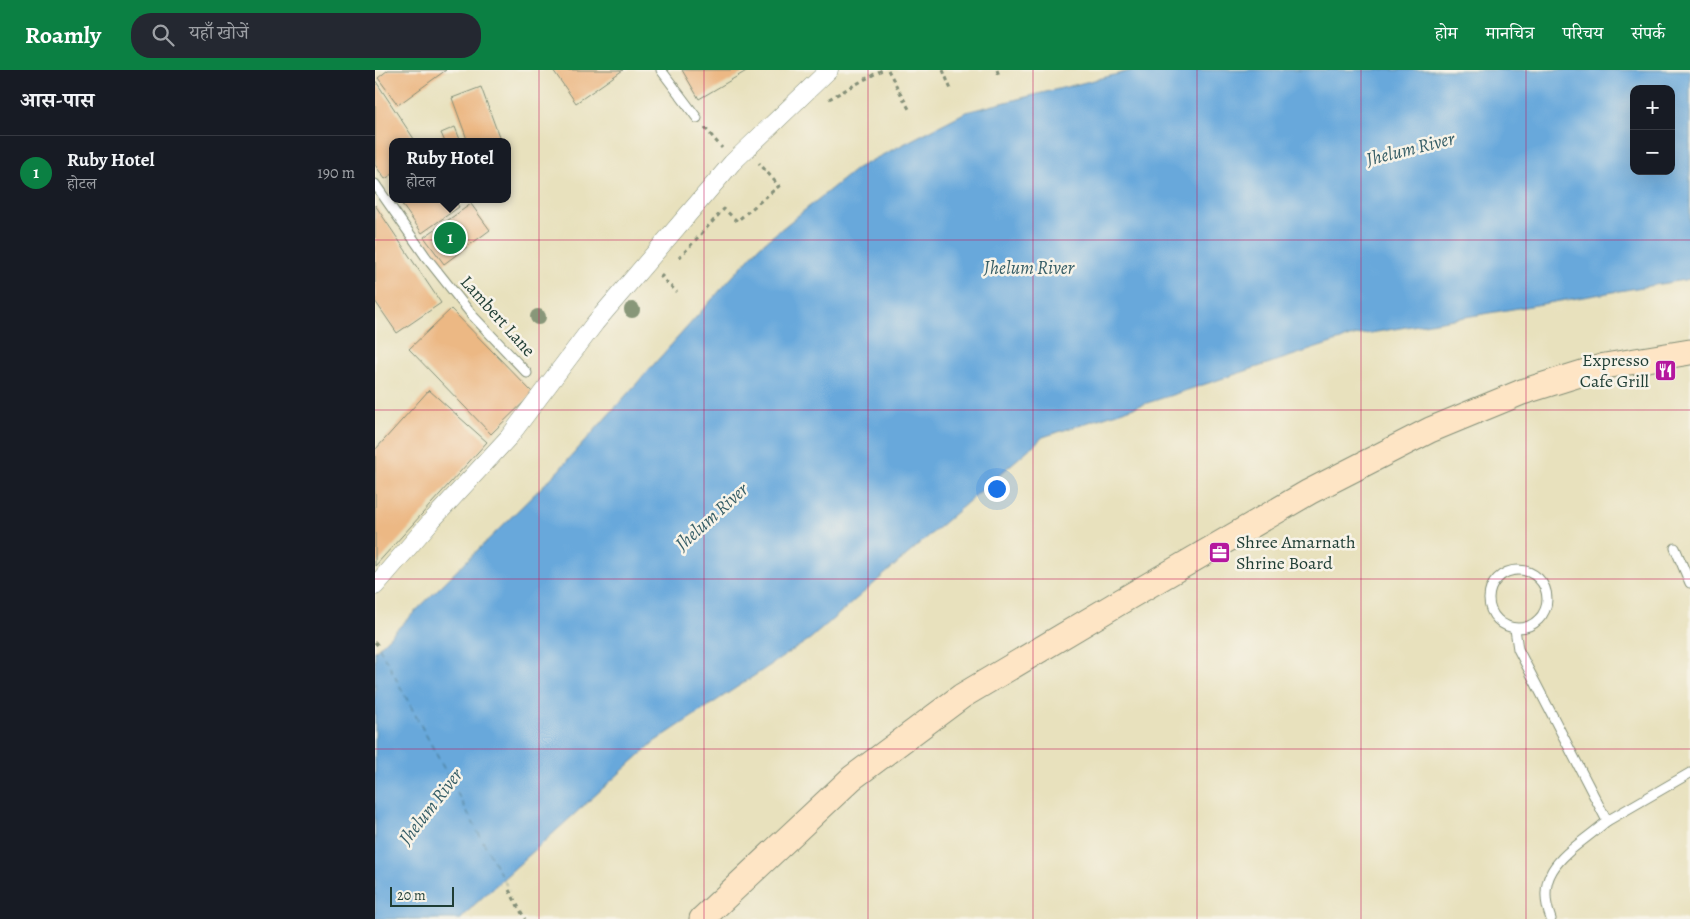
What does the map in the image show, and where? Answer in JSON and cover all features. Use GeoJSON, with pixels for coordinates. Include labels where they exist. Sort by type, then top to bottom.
{"type":"FeatureCollection","features":[{"type":"Feature","properties":{"kind":"main road"},"geometry":{"type":"LineString","coordinates":[[702,919],[852,778],[962,696],[1309,492],[1430,430],[1522,392],[1605,366],[1690,352]]}},
{"type":"Feature","properties":{"kind":"street"},"geometry":{"type":"LineString","coordinates":[[375,586],[433,519],[509,437],[595,323],[733,162],[829,70]]}},
{"type":"Feature","properties":{"kind":"lane"},"geometry":{"type":"LineString","coordinates":[[661,70],[697,118]]}},
{"type":"Feature","properties":{"kind":"lane","name":"Lambert Lane"},"geometry":{"type":"LineString","coordinates":[[375,184],[426,258],[472,315],[527,373]]}},
{"type":"Feature","properties":{"kind":"lane"},"geometry":{"type":"LineString","coordinates":[[1675,548],[1690,583]]}},
{"type":"Feature","properties":{"kind":"lane"},"geometry":{"type":"LineString","coordinates":[[1511,571],[1528,571],[1543,582],[1548,600],[1546,610],[1534,624],[1525,628],[1515,629],[1505,626],[1495,616],[1489,603],[1489,594],[1496,580],[1511,571]]}},
{"type":"Feature","properties":{"kind":"lane"},"geometry":{"type":"LineString","coordinates":[[1515,629],[1518,649],[1607,821]]}},
{"type":"Feature","properties":{"kind":"lane"},"geometry":{"type":"LineString","coordinates":[[1551,919],[1545,895],[1546,883],[1551,871],[1559,860],[1607,821],[1690,773]]}},
{"type":"Feature","properties":{"kind":"path"},"geometry":{"type":"LineString","coordinates":[[888,70],[909,109]]}},
{"type":"Feature","properties":{"kind":"path"},"geometry":{"type":"LineString","coordinates":[[943,70],[952,92]]}},
{"type":"Feature","properties":{"kind":"path"},"geometry":{"type":"LineString","coordinates":[[997,70],[999,75]]}},
{"type":"Feature","properties":{"kind":"path"},"geometry":{"type":"LineString","coordinates":[[697,118],[733,162]]}},
{"type":"Feature","properties":{"kind":"path"},"geometry":{"type":"LineString","coordinates":[[674,264],[724,209],[737,221],[779,186],[747,149]]}},
{"type":"Feature","properties":{"kind":"path"},"geometry":{"type":"LineString","coordinates":[[667,270],[661,277],[677,292]]}},
{"type":"Feature","properties":{"kind":"path"},"geometry":{"type":"LineString","coordinates":[[375,642],[379,647]]}},
{"type":"Feature","properties":{"kind":"path"},"geometry":{"type":"LineString","coordinates":[[509,890],[525,919]]}},
{"type":"Feature","properties":{"kind":"water","name":"Jhelum River"},"geometry":{"type":"Polygon","coordinates":[[[1134,70],[1690,70],[1690,279],[1353,336],[1043,437],[810,639],[654,742],[461,919],[375,919],[375,651],[559,470],[759,247],[857,168],[966,112],[1134,70]]]}},
{"type":"Feature","properties":{"kind":"building"},"geometry":{"type":"Polygon","coordinates":[[[388,70],[446,70],[398,105],[378,78],[388,70]]]}},
{"type":"Feature","properties":{"kind":"building"},"geometry":{"type":"Polygon","coordinates":[[[553,70],[623,70],[576,103],[553,70]]]}},
{"type":"Feature","properties":{"kind":"building"},"geometry":{"type":"Polygon","coordinates":[[[682,70],[748,70],[699,99],[682,70]]]}},
{"type":"Feature","properties":{"kind":"building"},"geometry":{"type":"Polygon","coordinates":[[[375,80],[413,138],[389,138],[389,176],[385,179],[375,165],[375,80]]]}},
{"type":"Feature","properties":{"kind":"building"},"geometry":{"type":"Polygon","coordinates":[[[481,87],[500,138],[467,138],[452,98],[481,87]]]}},
{"type":"Feature","properties":{"kind":"building"},"geometry":{"type":"Polygon","coordinates":[[[455,127],[459,138],[443,138],[441,133],[455,127]]]}},
{"type":"Feature","properties":{"kind":"building"},"geometry":{"type":"Polygon","coordinates":[[[401,203],[456,203],[459,207],[422,233],[401,203]]]}},
{"type":"Feature","properties":{"kind":"building"},"geometry":{"type":"Polygon","coordinates":[[[471,204],[490,230],[444,264],[424,237],[471,204]]]}},
{"type":"Feature","properties":{"kind":"building"},"geometry":{"type":"Polygon","coordinates":[[[375,205],[441,303],[397,333],[375,301],[375,205]]]}},
{"type":"Feature","properties":{"kind":"building"},"geometry":{"type":"Polygon","coordinates":[[[451,309],[533,393],[491,434],[409,349],[451,309]]]}},
{"type":"Feature","properties":{"kind":"building"},"geometry":{"type":"Polygon","coordinates":[[[429,390],[487,442],[375,566],[375,450],[429,390]]]}},
{"type":"Feature","properties":{"kind":"ferry route"},"geometry":{"type":"LineString","coordinates":[[379,647],[509,890]]}},
{"type":"Feature","properties":{"kind":"place","name":"Ruby Hotel"},"geometry":{"type":"Point","coordinates":[450,238]}},
{"type":"Feature","properties":{"kind":"place","name":"Expresso Cafe Grill"},"geometry":{"type":"Point","coordinates":[1665,370]}},
{"type":"Feature","properties":{"kind":"place","name":"Shree Amarnath Shrine Board"},"geometry":{"type":"Point","coordinates":[1220,552]}}]}
